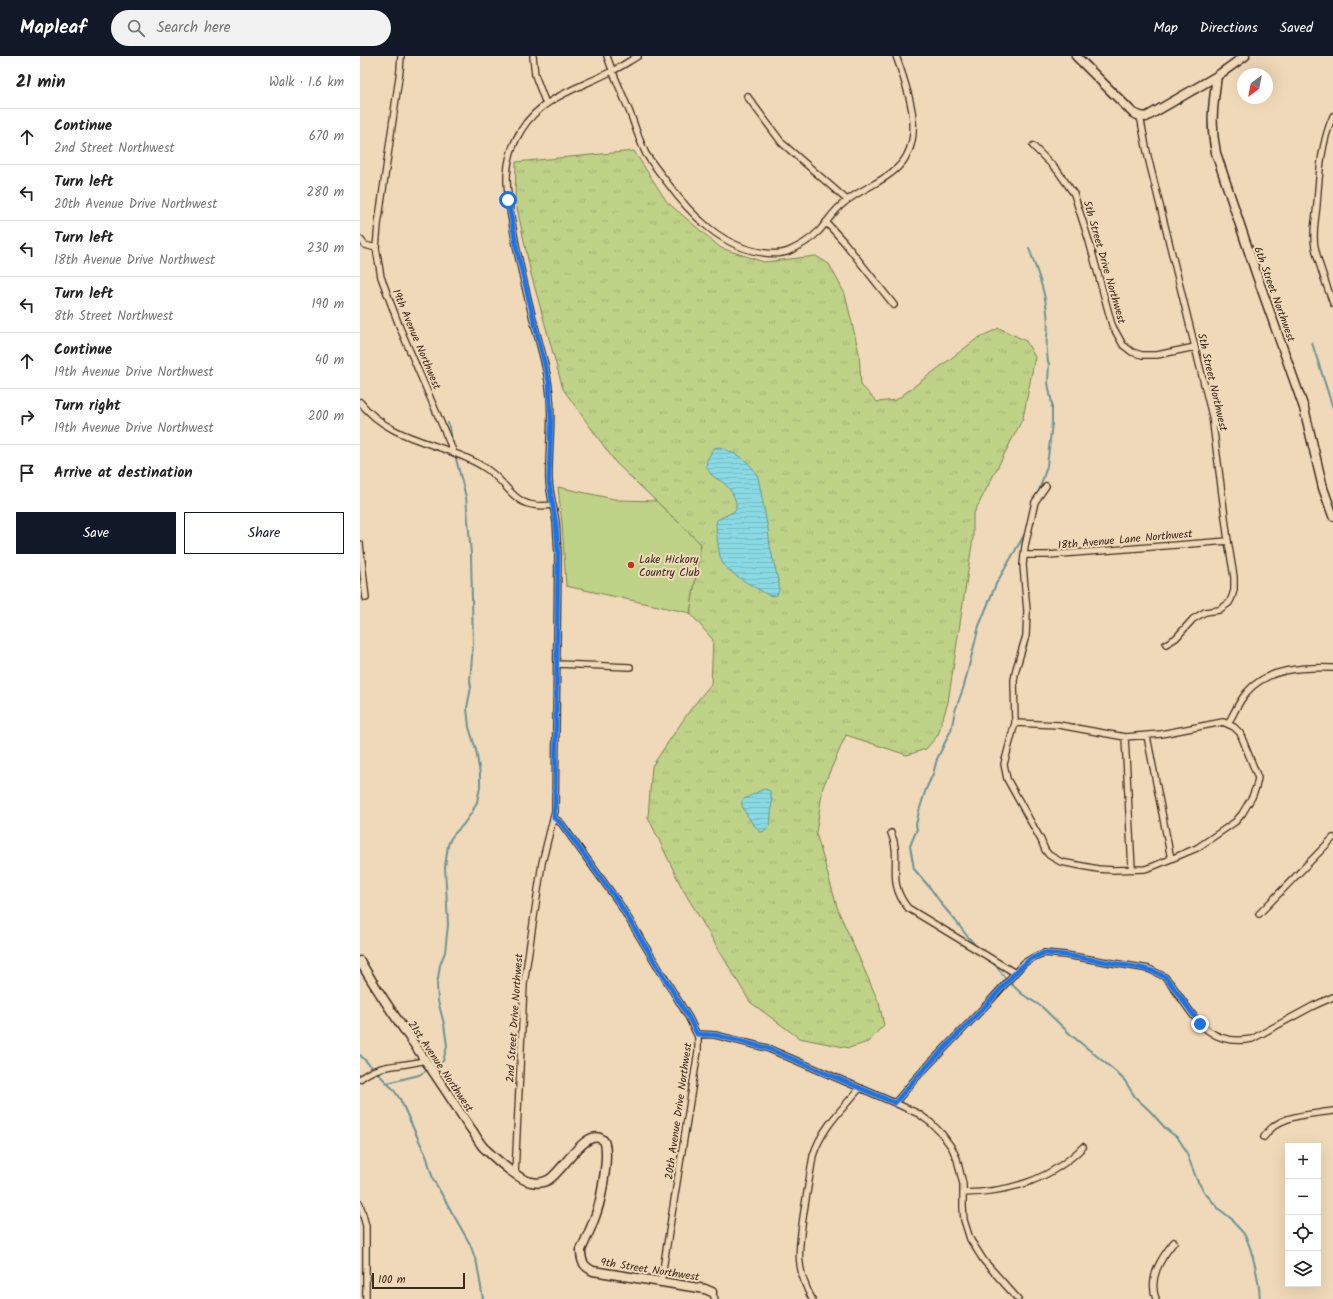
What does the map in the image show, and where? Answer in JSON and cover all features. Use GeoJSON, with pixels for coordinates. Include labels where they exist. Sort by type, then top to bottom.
{"type":"FeatureCollection","features":[{"type":"Feature","properties":{"kind":"street","name":"19th Avenue Northwest"},"geometry":{"type":"LineString","coordinates":[[401,56],[376,248],[379,267],[400,328],[454,453]]}},
{"type":"Feature","properties":{"kind":"street"},"geometry":{"type":"LineString","coordinates":[[533,56],[535,75],[546,104]]}},
{"type":"Feature","properties":{"kind":"street"},"geometry":{"type":"LineString","coordinates":[[607,56],[638,137],[647,155],[680,200],[714,232],[736,246],[748,250],[773,254],[788,252],[805,242],[819,231],[836,210],[847,200],[895,170],[906,157],[912,144],[913,129],[907,88],[896,56]]}},
{"type":"Feature","properties":{"kind":"street","name":"2nd Street Drive Northwest"},"geometry":{"type":"LineString","coordinates":[[515,1174],[524,984],[542,863],[554,818],[555,805],[558,553],[556,524],[549,481],[551,419],[549,382],[518,255],[508,200],[507,180],[509,157],[517,136],[532,116],[546,104],[612,71],[638,56]]}},
{"type":"Feature","properties":{"kind":"street"},"geometry":{"type":"LineString","coordinates":[[1076,56],[1133,113],[1146,117],[1152,115],[1216,76],[1243,56]]}},
{"type":"Feature","properties":{"kind":"street","name":"6th Street Northwest"},"geometry":{"type":"LineString","coordinates":[[1216,76],[1212,122],[1216,153],[1259,283],[1304,408],[1323,488],[1333,516]]}},
{"type":"Feature","properties":{"kind":"street"},"geometry":{"type":"LineString","coordinates":[[747,96],[782,143],[847,200]]}},
{"type":"Feature","properties":{"kind":"street","name":"5th Street Northwest"},"geometry":{"type":"LineString","coordinates":[[1140,116],[1148,157],[1212,416],[1234,577],[1234,590],[1232,597],[1224,607],[1219,610],[1199,615],[1192,619],[1176,638],[1166,644]]}},
{"type":"Feature","properties":{"kind":"street"},"geometry":{"type":"LineString","coordinates":[[1333,116],[1325,141],[1318,187],[1314,233],[1315,246],[1333,302]]}},
{"type":"Feature","properties":{"kind":"street","name":"5th Street Drive Northwest"},"geometry":{"type":"LineString","coordinates":[[1033,146],[1057,170],[1074,194],[1089,241],[1112,325],[1123,344],[1132,352],[1142,355],[1157,355],[1194,347]]}},
{"type":"Feature","properties":{"kind":"street"},"geometry":{"type":"LineString","coordinates":[[826,222],[844,242],[894,305]]}},
{"type":"Feature","properties":{"kind":"street"},"geometry":{"type":"LineString","coordinates":[[360,239],[365,245],[376,248]]}},
{"type":"Feature","properties":{"kind":"street"},"geometry":{"type":"LineString","coordinates":[[360,402],[379,421],[391,428],[411,438],[473,461],[489,470],[512,494],[524,503],[536,506],[553,505]]}},
{"type":"Feature","properties":{"kind":"street"},"geometry":{"type":"LineString","coordinates":[[1015,723],[1059,725],[1125,737],[1161,734],[1224,722],[1234,727],[1240,733],[1258,778],[1256,787],[1242,814],[1235,822],[1197,848],[1154,866],[1132,869],[1098,869],[1061,862],[1049,855],[1045,850],[1007,779],[1005,772],[1006,756],[1015,723],[1014,680],[1026,636],[1027,620],[1023,565],[1025,546],[1035,502],[1046,486]]}},
{"type":"Feature","properties":{"kind":"street","name":"18th Avenue Lane Northwest"},"geometry":{"type":"LineString","coordinates":[[1024,555],[1048,555],[1228,541]]}},
{"type":"Feature","properties":{"kind":"street"},"geometry":{"type":"LineString","coordinates":[[360,544],[366,598]]}},
{"type":"Feature","properties":{"kind":"street"},"geometry":{"type":"LineString","coordinates":[[557,664],[630,666]]}},
{"type":"Feature","properties":{"kind":"street"},"geometry":{"type":"LineString","coordinates":[[1228,724],[1248,691],[1264,678],[1294,670],[1333,668]]}},
{"type":"Feature","properties":{"kind":"street"},"geometry":{"type":"LineString","coordinates":[[1147,736],[1171,859]]}},
{"type":"Feature","properties":{"kind":"street"},"geometry":{"type":"LineString","coordinates":[[1125,737],[1132,869]]}},
{"type":"Feature","properties":{"kind":"street","name":"20th Avenue Drive Northwest"},"geometry":{"type":"LineString","coordinates":[[554,818],[561,823],[619,903],[689,1018],[697,1034],[699,1043],[698,1051],[661,1282]]}},
{"type":"Feature","properties":{"kind":"street"},"geometry":{"type":"LineString","coordinates":[[891,833],[895,849],[895,878],[900,897],[908,908],[1015,973]]}},
{"type":"Feature","properties":{"kind":"street"},"geometry":{"type":"LineString","coordinates":[[1259,914],[1333,838]]}},
{"type":"Feature","properties":{"kind":"street"},"geometry":{"type":"LineString","coordinates":[[895,1103],[916,1078],[1015,973],[1030,959],[1044,953],[1149,969],[1165,977],[1204,1028],[1214,1035],[1231,1040],[1252,1039],[1313,1006],[1333,997]]}},
{"type":"Feature","properties":{"kind":"street","name":"21st Avenue Northwest"},"geometry":{"type":"LineString","coordinates":[[360,961],[384,1002],[484,1148],[515,1174]]}},
{"type":"Feature","properties":{"kind":"street"},"geometry":{"type":"LineString","coordinates":[[697,1034],[715,1035],[767,1048],[895,1103],[926,1119],[945,1138],[957,1159],[961,1173],[964,1220],[970,1239],[984,1261],[1014,1298]]}},
{"type":"Feature","properties":{"kind":"street"},"geometry":{"type":"LineString","coordinates":[[360,1079],[370,1072],[384,1067],[412,1064],[425,1060]]}},
{"type":"Feature","properties":{"kind":"street"},"geometry":{"type":"LineString","coordinates":[[812,1299],[803,1282],[800,1271],[799,1246],[813,1156],[817,1144],[826,1128],[860,1088]]}},
{"type":"Feature","properties":{"kind":"street"},"geometry":{"type":"LineString","coordinates":[[1264,1137],[1270,1129],[1284,1120],[1293,1117],[1333,1111]]}},
{"type":"Feature","properties":{"kind":"street","name":"9th Street Northwest"},"geometry":{"type":"LineString","coordinates":[[515,1174],[529,1182],[547,1181],[559,1172],[581,1145],[592,1137],[602,1139],[605,1142],[606,1149],[598,1209],[581,1250],[582,1262],[586,1267],[593,1271],[705,1289],[714,1296]]}},
{"type":"Feature","properties":{"kind":"street"},"geometry":{"type":"LineString","coordinates":[[963,1193],[983,1193],[1002,1190],[1033,1181],[1064,1164],[1083,1147]]}},
{"type":"Feature","properties":{"kind":"street"},"geometry":{"type":"LineString","coordinates":[[360,1204],[366,1226],[366,1299]]}},
{"type":"Feature","properties":{"kind":"street"},"geometry":{"type":"LineString","coordinates":[[1156,1299],[1154,1290],[1155,1276],[1165,1253],[1174,1242]]}},
{"type":"Feature","properties":{"kind":"green space","name":"Lake Hickory Country Club"},"geometry":{"type":"Polygon","coordinates":[[[634,151],[667,202],[721,248],[764,262],[816,256],[829,264],[845,294],[859,353],[861,385],[877,402],[896,400],[978,338],[999,328],[1026,341],[1035,357],[1023,418],[973,515],[973,538],[948,702],[938,735],[926,749],[907,755],[846,735],[823,787],[816,833],[838,910],[879,1003],[884,1025],[868,1042],[849,1048],[799,1038],[750,1002],[682,888],[648,817],[652,766],[690,710],[711,684],[713,640],[690,613],[701,544],[616,463],[563,389],[531,274],[515,198],[516,162],[634,151]]]}},
{"type":"Feature","properties":{"kind":"green space","name":"Lake Hickory Country Club"},"geometry":{"type":"Polygon","coordinates":[[[558,487],[619,500],[656,501],[701,544],[690,613],[566,586],[558,487]]]}},
{"type":"Feature","properties":{"kind":"water"},"geometry":{"type":"Polygon","coordinates":[[[719,447],[742,458],[751,466],[758,477],[770,546],[779,584],[777,595],[768,595],[730,571],[722,562],[716,524],[717,520],[735,511],[736,503],[734,496],[729,489],[724,483],[710,473],[706,466],[707,460],[714,448],[719,447]]]}},
{"type":"Feature","properties":{"kind":"water"},"geometry":{"type":"Polygon","coordinates":[[[764,789],[770,791],[772,808],[770,826],[762,832],[756,828],[750,820],[743,808],[742,801],[764,789]]]}},
{"type":"Feature","properties":{"kind":"waterway"},"geometry":{"type":"LineString","coordinates":[[1029,248],[1040,280],[1046,304],[1048,321],[1048,383],[1052,404],[1052,423],[1047,466],[1038,494]]}},
{"type":"Feature","properties":{"kind":"waterway"},"geometry":{"type":"LineString","coordinates":[[1312,343],[1333,408]]}},
{"type":"Feature","properties":{"kind":"waterway"},"geometry":{"type":"LineString","coordinates":[[448,423],[453,443]]}},
{"type":"Feature","properties":{"kind":"waterway"},"geometry":{"type":"LineString","coordinates":[[433,1067],[443,1061],[447,1046],[444,1024],[438,1001],[437,985],[440,965],[445,952],[448,925],[445,867],[448,845],[451,838],[472,812],[477,802],[480,787],[480,774],[476,750],[469,727],[467,708],[471,687],[470,681],[473,645],[471,554],[466,497],[455,455]]}},
{"type":"Feature","properties":{"kind":"waterway"},"geometry":{"type":"LineString","coordinates":[[978,948],[914,869],[910,846],[917,829],[916,825],[919,811],[926,789],[933,774],[937,759],[951,730],[979,626],[996,584],[1027,530]]}},
{"type":"Feature","properties":{"kind":"waterway"},"geometry":{"type":"LineString","coordinates":[[991,961],[1007,980],[1022,994],[1042,1007],[1071,1035],[1115,1071],[1125,1081],[1135,1097],[1166,1129],[1178,1138],[1185,1149],[1197,1180],[1205,1193],[1219,1209],[1233,1220],[1233,1222],[1244,1234],[1255,1266],[1260,1299]]}},
{"type":"Feature","properties":{"kind":"waterway"},"geometry":{"type":"LineString","coordinates":[[360,1055],[393,1089],[400,1099],[427,1158],[433,1179],[470,1244],[477,1264],[483,1299]]}},
{"type":"Feature","properties":{"kind":"waterway"},"geometry":{"type":"LineString","coordinates":[[387,1083],[419,1075],[429,1069]]}},
{"type":"Feature","properties":{"kind":"place","name":"Lake Hickory Country Club"},"geometry":{"type":"Point","coordinates":[631,565]}},
{"type":"Feature","properties":{"kind":"route"},"geometry":{"type":"LineString","coordinates":[[508,200],[518,255],[549,382],[551,419],[549,481],[556,524],[558,553],[554,818],[561,823],[619,903],[689,1018],[697,1034],[715,1035],[767,1048],[895,1103],[916,1078],[991,1000],[1024,963],[1044,953],[1149,969],[1165,977],[1200,1024]]}}]}
